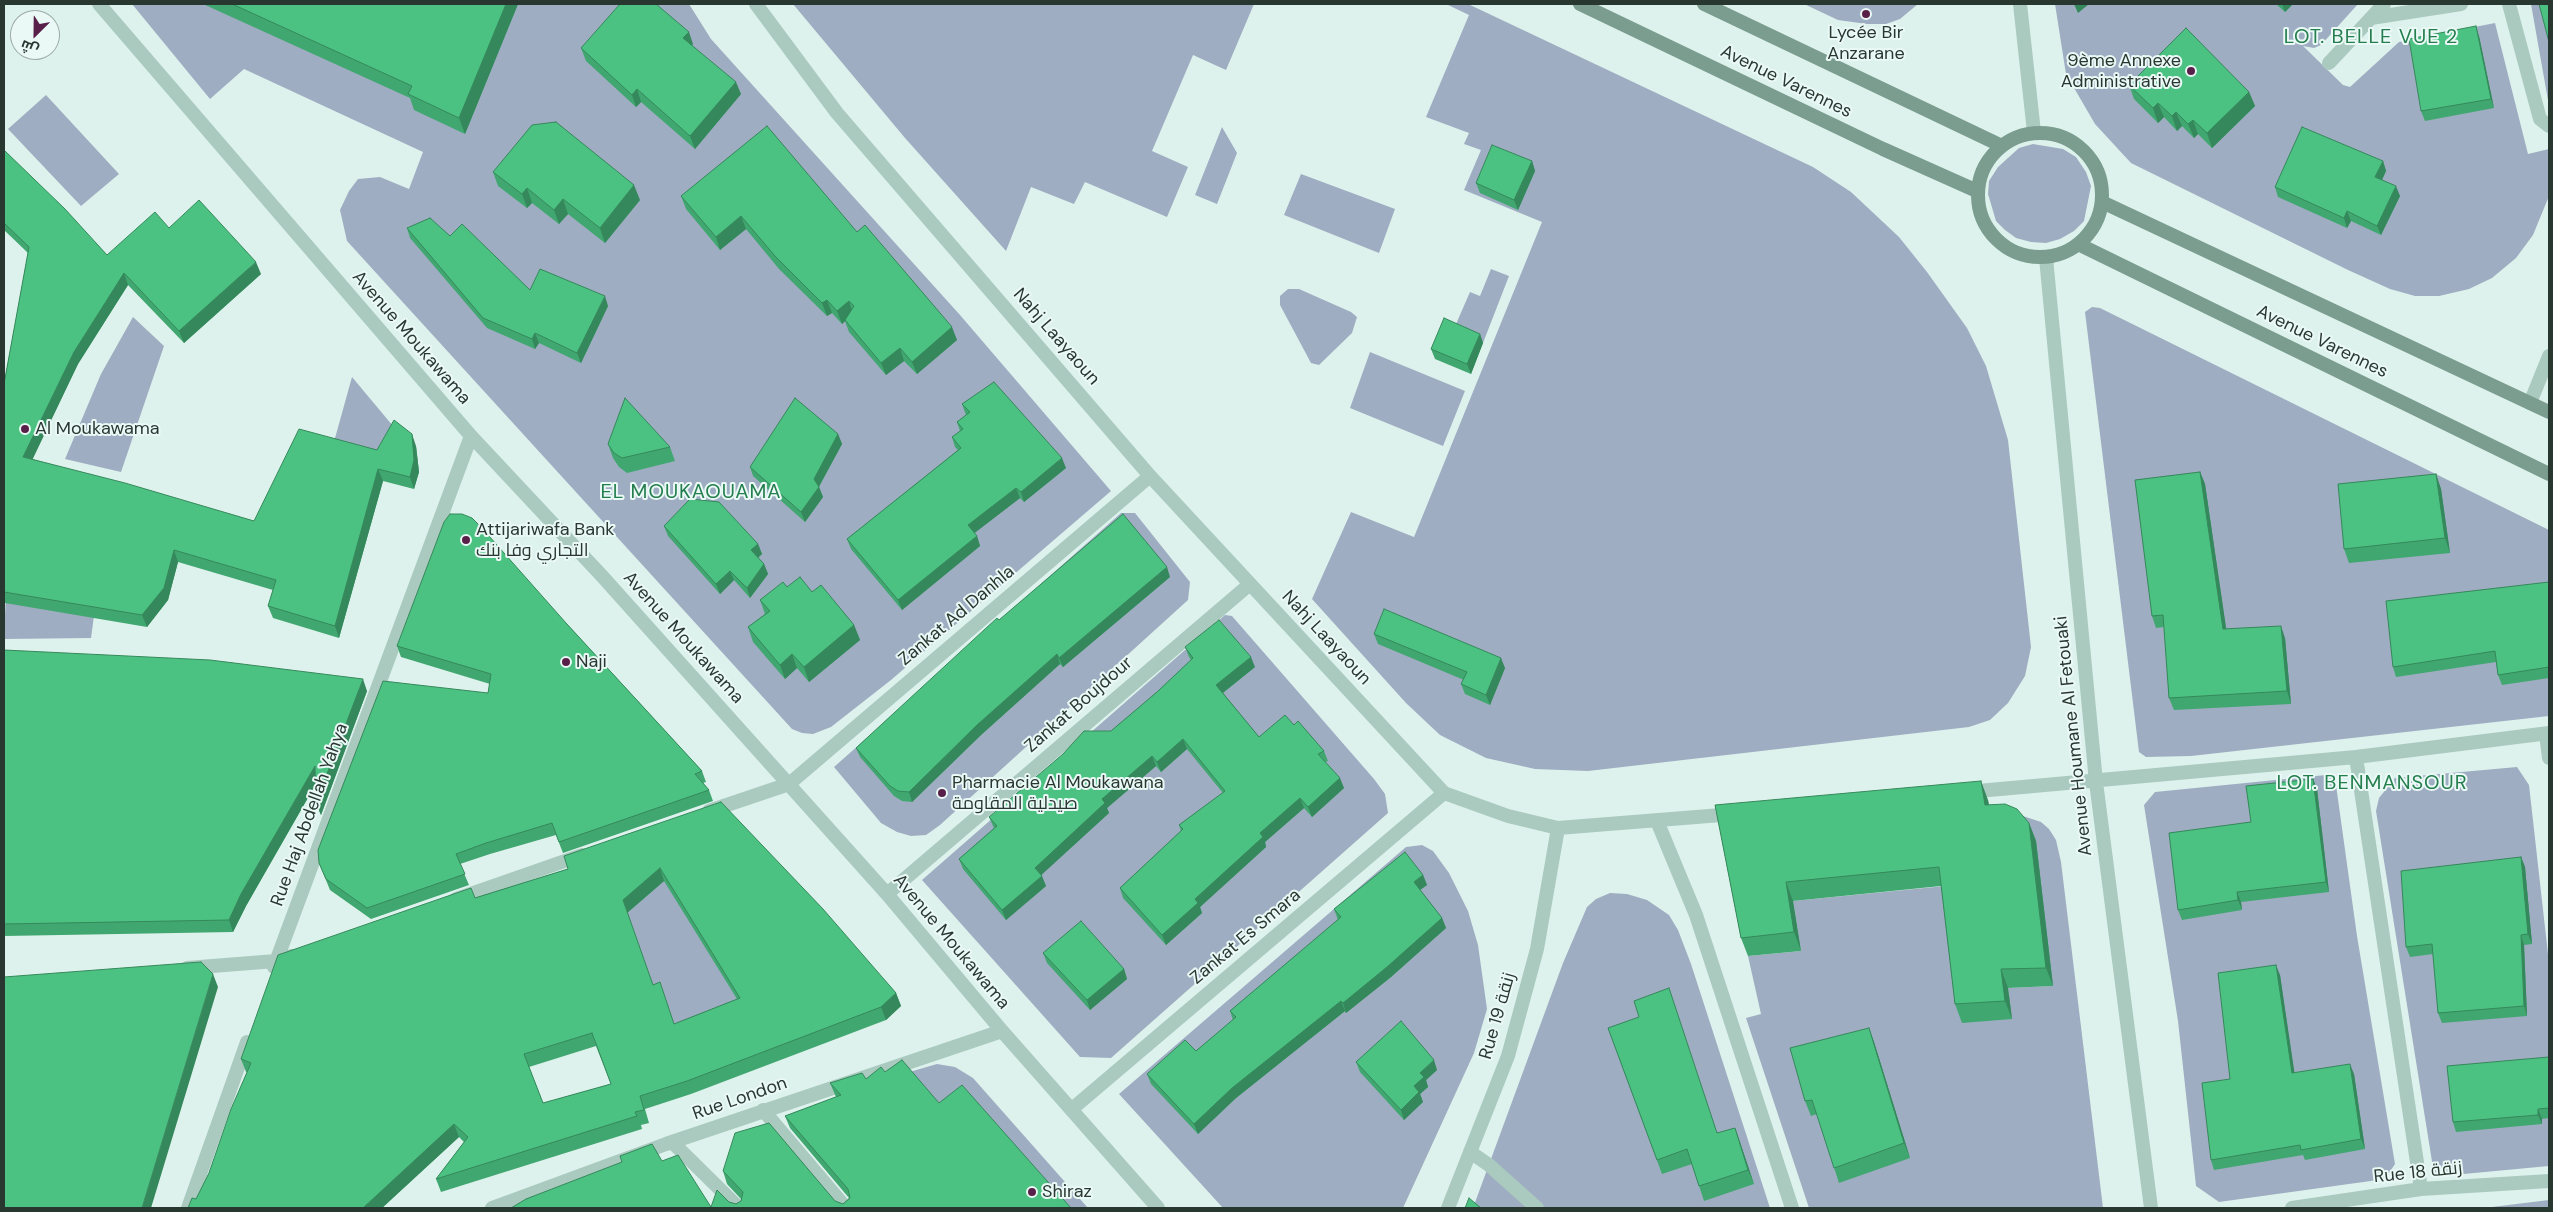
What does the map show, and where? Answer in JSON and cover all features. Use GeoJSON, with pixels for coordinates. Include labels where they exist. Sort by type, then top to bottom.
{"type":"FeatureCollection","features":[{"type":"Feature","properties":{"kind":"main road","name":"Avenue Varennes"},"geometry":{"type":"LineString","coordinates":[[1580,4],[1978,191]]}},
{"type":"Feature","properties":{"kind":"main road","name":"Avenue Varennes"},"geometry":{"type":"LineString","coordinates":[[1704,4],[2002,146]]}},
{"type":"Feature","properties":{"kind":"main road"},"geometry":{"type":"LineString","coordinates":[[2034,132],[2052,133],[2069,139],[2083,150],[2094,163],[2101,180],[2102,202],[2091,231],[2078,244],[2046,258],[2012,250],[1997,240],[1986,226],[1979,209],[1978,191],[1981,174],[1989,158],[2002,146],[2017,137],[2034,132]]}},
{"type":"Feature","properties":{"kind":"main road","name":"Avenue Varennes"},"geometry":{"type":"LineString","coordinates":[[2102,202],[2549,412]]}},
{"type":"Feature","properties":{"kind":"main road","name":"Avenue Varennes"},"geometry":{"type":"LineString","coordinates":[[2078,244],[2549,474]]}},
{"type":"Feature","properties":{"kind":"street","name":"Avenue Moukawama"},"geometry":{"type":"LineString","coordinates":[[99,4],[471,436],[602,576],[887,894],[1002,1031],[1158,1208]]}},
{"type":"Feature","properties":{"kind":"street","name":"Nahj Laayaoun"},"geometry":{"type":"LineString","coordinates":[[756,4],[838,113],[1150,476],[1444,793],[1508,816],[1558,828],[1748,812]]}},
{"type":"Feature","properties":{"kind":"street"},"geometry":{"type":"LineString","coordinates":[[2020,4],[2034,132]]}},
{"type":"Feature","properties":{"kind":"street"},"geometry":{"type":"LineString","coordinates":[[2329,63],[2384,4]]}},
{"type":"Feature","properties":{"kind":"street"},"geometry":{"type":"LineString","coordinates":[[2371,18],[2461,4]]}},
{"type":"Feature","properties":{"kind":"street"},"geometry":{"type":"LineString","coordinates":[[2509,4],[2540,119],[2549,126]]}},
{"type":"Feature","properties":{"kind":"street","name":"Avenue Houmane Al Fetouaki"},"geometry":{"type":"LineString","coordinates":[[2046,258],[2096,782],[2151,1208]]}},
{"type":"Feature","properties":{"kind":"street"},"geometry":{"type":"LineString","coordinates":[[2530,403],[2549,356]]}},
{"type":"Feature","properties":{"kind":"street","name":"Rue Haj Abdellah Yahya"},"geometry":{"type":"LineString","coordinates":[[270,980],[471,436]]}},
{"type":"Feature","properties":{"kind":"street","name":"Zankat Ad Danhla"},"geometry":{"type":"LineString","coordinates":[[789,784],[1150,476]]}},
{"type":"Feature","properties":{"kind":"street","name":"Zankat Boujdour"},"geometry":{"type":"LineString","coordinates":[[887,894],[1250,584]]}},
{"type":"Feature","properties":{"kind":"street"},"geometry":{"type":"LineString","coordinates":[[1951,794],[2356,757],[2548,733],[2549,758]]}},
{"type":"Feature","properties":{"kind":"street"},"geometry":{"type":"LineString","coordinates":[[2356,757],[2421,1189]]}},
{"type":"Feature","properties":{"kind":"street"},"geometry":{"type":"LineString","coordinates":[[700,814],[789,784]]}},
{"type":"Feature","properties":{"kind":"street","name":"Zankat Es Smara"},"geometry":{"type":"LineString","coordinates":[[1072,1109],[1444,793]]}},
{"type":"Feature","properties":{"kind":"street"},"geometry":{"type":"LineString","coordinates":[[1657,821],[1696,916],[1792,1208]]}},
{"type":"Feature","properties":{"kind":"street","name":"Rue 19 زنقة"},"geometry":{"type":"LineString","coordinates":[[1448,1208],[1508,1056],[1534,958],[1558,828]]}},
{"type":"Feature","properties":{"kind":"street"},"geometry":{"type":"LineString","coordinates":[[441,904],[595,851]]}},
{"type":"Feature","properties":{"kind":"street"},"geometry":{"type":"LineString","coordinates":[[176,968],[276,961],[303,952]]}},
{"type":"Feature","properties":{"kind":"street"},"geometry":{"type":"LineString","coordinates":[[188,1208],[253,1025]]}},
{"type":"Feature","properties":{"kind":"street","name":"Rue London"},"geometry":{"type":"LineString","coordinates":[[492,1208],[763,1110],[1002,1031]]}},
{"type":"Feature","properties":{"kind":"street"},"geometry":{"type":"LineString","coordinates":[[763,1110],[846,1208]]}},
{"type":"Feature","properties":{"kind":"street"},"geometry":{"type":"LineString","coordinates":[[672,1142],[739,1208]]}},
{"type":"Feature","properties":{"kind":"street"},"geometry":{"type":"LineString","coordinates":[[1470,1152],[1489,1165],[1536,1208]]}},
{"type":"Feature","properties":{"kind":"street","name":"Rue 18 زنقة"},"geometry":{"type":"LineString","coordinates":[[2292,1208],[2421,1189],[2549,1181]]}},
{"type":"Feature","properties":{"kind":"shaded area"},"geometry":{"type":"Polygon","coordinates":[[[132,4],[689,4],[711,39],[960,315],[1111,491],[891,680],[831,727],[813,734],[802,733],[792,729],[347,241],[340,210],[349,191],[358,179],[380,177],[409,189],[423,152],[244,69],[210,99],[132,4]]]}},
{"type":"Feature","properties":{"kind":"shaded area"},"geometry":{"type":"Polygon","coordinates":[[[793,4],[1254,4],[1226,70],[1193,55],[1152,151],[1188,167],[1167,217],[1085,182],[1074,204],[1031,187],[1006,251],[905,138],[793,4]]]}},
{"type":"Feature","properties":{"kind":"shaded area"},"geometry":{"type":"Polygon","coordinates":[[[1446,4],[1468,4],[1813,167],[1851,192],[1899,237],[1927,272],[1967,328],[1986,366],[2008,440],[2031,647],[2025,676],[2008,703],[1990,720],[1969,727],[1588,771],[1535,769],[1486,758],[1440,735],[1406,703],[1312,599],[1351,512],[1414,537],[1542,222],[1464,190],[1481,150],[1464,144],[1469,133],[1426,117],[1469,15],[1446,4]]]}},
{"type":"Feature","properties":{"kind":"shaded area","name":"Lycée Bir Anzarane"},"geometry":{"type":"Polygon","coordinates":[[[1804,4],[1918,4],[1900,19],[1886,24],[1867,24],[1838,20],[1804,4]]]}},
{"type":"Feature","properties":{"kind":"shaded area"},"geometry":{"type":"Polygon","coordinates":[[[2055,4],[2358,4],[2321,45],[2314,48],[2303,46],[2343,85],[2350,87],[2399,42],[2495,23],[2528,154],[2549,149],[2549,196],[2533,235],[2516,258],[2492,278],[2469,289],[2439,296],[2415,296],[2390,289],[2348,270],[2131,163],[2095,124],[2066,74],[2055,4]]]}},
{"type":"Feature","properties":{"kind":"shaded area"},"geometry":{"type":"Polygon","coordinates":[[[2531,4],[2549,4],[2549,106],[2531,4]]]}},
{"type":"Feature","properties":{"kind":"shaded area"},"geometry":{"type":"Polygon","coordinates":[[[46,95],[119,174],[81,206],[8,129],[46,95]]]}},
{"type":"Feature","properties":{"kind":"shaded area"},"geometry":{"type":"Polygon","coordinates":[[[1222,127],[1237,153],[1217,204],[1195,195],[1222,127]]]}},
{"type":"Feature","properties":{"kind":"shaded area"},"geometry":{"type":"Polygon","coordinates":[[[2033,144],[2063,149],[2076,157],[2086,172],[2091,186],[2084,221],[2074,231],[2060,239],[2046,243],[2016,238],[2005,230],[1996,221],[1988,194],[1989,181],[1998,167],[2019,148],[2033,144]]]}},
{"type":"Feature","properties":{"kind":"shaded area"},"geometry":{"type":"Polygon","coordinates":[[[1301,174],[1395,209],[1379,253],[1284,215],[1301,174]]]}},
{"type":"Feature","properties":{"kind":"shaded area"},"geometry":{"type":"Polygon","coordinates":[[[1491,269],[1509,276],[1483,343],[1453,331],[1470,292],[1480,296],[1491,269]]]}},
{"type":"Feature","properties":{"kind":"shaded area"},"geometry":{"type":"Polygon","coordinates":[[[1288,289],[1299,289],[1351,312],[1357,317],[1352,333],[1319,365],[1311,363],[1280,305],[1280,296],[1288,289]]]}},
{"type":"Feature","properties":{"kind":"shaded area"},"geometry":{"type":"Polygon","coordinates":[[[2092,307],[2100,308],[2549,530],[2549,716],[2191,756],[2146,757],[2139,752],[2085,312],[2092,307]]]}},
{"type":"Feature","properties":{"kind":"shaded area"},"geometry":{"type":"Polygon","coordinates":[[[133,317],[164,346],[121,472],[65,459],[101,374],[133,317]]]}},
{"type":"Feature","properties":{"kind":"shaded area"},"geometry":{"type":"Polygon","coordinates":[[[1370,352],[1465,391],[1443,446],[1350,408],[1370,352]]]}},
{"type":"Feature","properties":{"kind":"shaded area"},"geometry":{"type":"Polygon","coordinates":[[[352,377],[398,432],[382,462],[332,449],[352,377]]]}},
{"type":"Feature","properties":{"kind":"shaded area"},"geometry":{"type":"Polygon","coordinates":[[[1121,513],[1135,513],[1190,582],[1188,600],[940,825],[926,835],[911,836],[897,832],[881,823],[834,767],[1121,513]]]}},
{"type":"Feature","properties":{"kind":"shaded area"},"geometry":{"type":"Polygon","coordinates":[[[101,564],[91,638],[4,639],[6,592],[101,564]]]}},
{"type":"Feature","properties":{"kind":"shaded area"},"geometry":{"type":"Polygon","coordinates":[[[1225,615],[1232,616],[1374,779],[1385,794],[1388,813],[1111,1058],[1080,1057],[922,880],[1225,615]]]}},
{"type":"Feature","properties":{"kind":"shaded area"},"geometry":{"type":"Polygon","coordinates":[[[2517,767],[2529,785],[2549,963],[2549,1166],[2442,1176],[2434,1174],[2376,811],[2379,798],[2395,778],[2517,767]]]}},
{"type":"Feature","properties":{"kind":"shaded area"},"geometry":{"type":"Polygon","coordinates":[[[2326,775],[2332,778],[2336,785],[2357,936],[2395,1164],[2385,1179],[2219,1202],[2196,1186],[2178,1021],[2144,805],[2155,792],[2326,775]]]}},
{"type":"Feature","properties":{"kind":"shaded area"},"geometry":{"type":"Polygon","coordinates":[[[2023,816],[2041,822],[2049,829],[2056,840],[2061,862],[2103,1208],[1809,1208],[1746,1018],[1761,1014],[1748,956],[1801,951],[1793,901],[1945,886],[2011,1019],[2008,988],[2052,986],[2023,816]]]}},
{"type":"Feature","properties":{"kind":"shaded area"},"geometry":{"type":"Polygon","coordinates":[[[1422,845],[1433,851],[1449,873],[1468,911],[1478,945],[1487,1009],[1474,1053],[1403,1208],[1223,1208],[1119,1094],[1406,847],[1422,845]]]}},
{"type":"Feature","properties":{"kind":"shaded area"},"geometry":{"type":"Polygon","coordinates":[[[607,855],[666,879],[730,987],[749,1009],[679,1036],[657,998],[607,855]]]}},
{"type":"Feature","properties":{"kind":"shaded area"},"geometry":{"type":"Polygon","coordinates":[[[1610,893],[1627,894],[1647,900],[1669,915],[1678,930],[1691,964],[1770,1208],[1473,1208],[1563,963],[1587,907],[1596,899],[1610,893]]]}},
{"type":"Feature","properties":{"kind":"shaded area"},"geometry":{"type":"Polygon","coordinates":[[[937,1064],[955,1067],[973,1078],[1088,1208],[928,1208],[906,1073],[937,1064]]]}},
{"type":"Feature","properties":{"kind":"shaded area"},"geometry":{"type":"Polygon","coordinates":[[[2549,1200],[2549,1208],[2492,1208],[2492,1207],[2549,1200]]]}},
{"type":"Feature","properties":{"kind":"building"},"geometry":{"type":"Polygon","coordinates":[[[232,4],[506,4],[459,118],[408,94],[412,86],[232,4]]]}},
{"type":"Feature","properties":{"kind":"building"},"geometry":{"type":"Polygon","coordinates":[[[620,4],[656,4],[689,32],[683,38],[736,82],[690,136],[637,89],[632,95],[581,48],[620,4]]]}},
{"type":"Feature","properties":{"kind":"building"},"geometry":{"type":"Polygon","coordinates":[[[2539,4],[2549,4],[2549,42],[2539,4]]]}},
{"type":"Feature","properties":{"kind":"building"},"geometry":{"type":"Polygon","coordinates":[[[2476,26],[2491,99],[2421,111],[2409,39],[2476,26]]]}},
{"type":"Feature","properties":{"kind":"building","name":"9ème Annexe Administrative"},"geometry":{"type":"Polygon","coordinates":[[[2186,28],[2249,92],[2207,133],[2193,120],[2188,124],[2176,112],[2172,116],[2158,103],[2153,108],[2129,85],[2186,28]]]}},
{"type":"Feature","properties":{"kind":"building"},"geometry":{"type":"Polygon","coordinates":[[[556,122],[634,185],[600,228],[563,199],[554,210],[527,188],[522,194],[493,172],[532,125],[556,122]]]}},
{"type":"Feature","properties":{"kind":"building"},"geometry":{"type":"Polygon","coordinates":[[[767,126],[857,232],[865,225],[952,327],[912,362],[900,348],[881,363],[845,320],[854,306],[849,301],[837,311],[827,300],[822,303],[775,256],[741,216],[716,237],[681,196],[767,126]]]}},
{"type":"Feature","properties":{"kind":"building"},"geometry":{"type":"Polygon","coordinates":[[[2302,127],[2383,161],[2375,177],[2396,186],[2377,226],[2347,211],[2344,218],[2275,187],[2302,127]]]}},
{"type":"Feature","properties":{"kind":"building"},"geometry":{"type":"Polygon","coordinates":[[[1492,145],[1532,161],[1514,200],[1476,183],[1492,145]]]}},
{"type":"Feature","properties":{"kind":"building"},"geometry":{"type":"Polygon","coordinates":[[[4,150],[65,209],[107,255],[155,212],[169,228],[199,200],[256,262],[179,331],[124,273],[74,352],[23,457],[125,483],[254,521],[299,429],[377,450],[394,420],[412,434],[414,460],[410,477],[378,469],[335,626],[268,606],[276,580],[174,550],[164,588],[142,615],[4,592],[4,384],[29,247],[4,223],[4,150]]]}},
{"type":"Feature","properties":{"kind":"building"},"geometry":{"type":"Polygon","coordinates":[[[430,218],[450,236],[462,224],[530,290],[540,269],[605,296],[577,353],[535,333],[532,339],[483,318],[407,228],[430,218]]]}},
{"type":"Feature","properties":{"kind":"building"},"geometry":{"type":"Polygon","coordinates":[[[1444,318],[1480,334],[1467,364],[1431,349],[1444,318]]]}},
{"type":"Feature","properties":{"kind":"building"},"geometry":{"type":"Polygon","coordinates":[[[994,382],[1062,458],[1021,492],[1016,488],[968,525],[977,536],[898,600],[847,539],[961,448],[952,437],[963,429],[957,422],[970,412],[962,404],[994,382]]]}},
{"type":"Feature","properties":{"kind":"building"},"geometry":{"type":"Polygon","coordinates":[[[625,398],[670,447],[622,458],[614,453],[608,444],[625,398]]]}},
{"type":"Feature","properties":{"kind":"building"},"geometry":{"type":"Polygon","coordinates":[[[795,398],[838,434],[814,479],[819,487],[801,512],[750,467],[795,398]]]}},
{"type":"Feature","properties":{"kind":"building"},"geometry":{"type":"Polygon","coordinates":[[[2200,472],[2223,629],[2281,626],[2287,691],[2169,698],[2163,615],[2152,616],[2135,480],[2200,472]]]}},
{"type":"Feature","properties":{"kind":"building"},"geometry":{"type":"Polygon","coordinates":[[[2436,474],[2445,538],[2344,549],[2338,484],[2436,474]]]}},
{"type":"Feature","properties":{"kind":"building"},"geometry":{"type":"Polygon","coordinates":[[[690,499],[719,502],[758,544],[751,550],[764,564],[747,588],[730,571],[716,584],[664,526],[690,499]]]}},
{"type":"Feature","properties":{"kind":"building"},"geometry":{"type":"Polygon","coordinates":[[[450,514],[462,514],[472,518],[481,527],[702,771],[695,774],[709,790],[559,842],[552,823],[486,843],[456,854],[465,874],[367,908],[326,879],[319,863],[318,850],[383,681],[488,693],[491,674],[397,646],[444,522],[450,514]]]}},
{"type":"Feature","properties":{"kind":"building"},"geometry":{"type":"Polygon","coordinates":[[[1123,514],[1167,567],[1059,658],[1057,654],[977,725],[909,792],[898,791],[890,786],[856,748],[997,618],[999,620],[1123,514]]]}},
{"type":"Feature","properties":{"kind":"building"},"geometry":{"type":"Polygon","coordinates":[[[800,577],[812,592],[821,585],[854,625],[804,667],[792,654],[780,665],[748,627],[770,611],[760,600],[783,582],[787,587],[800,577]]]}},
{"type":"Feature","properties":{"kind":"building"},"geometry":{"type":"Polygon","coordinates":[[[2549,582],[2549,667],[2498,675],[2495,651],[2393,667],[2386,601],[2549,582]]]}},
{"type":"Feature","properties":{"kind":"building"},"geometry":{"type":"Polygon","coordinates":[[[1384,609],[1501,658],[1486,695],[1461,684],[1467,672],[1374,634],[1384,609]]]}},
{"type":"Feature","properties":{"kind":"building"},"geometry":{"type":"Polygon","coordinates":[[[1219,620],[1251,657],[1216,685],[1259,737],[1285,715],[1294,725],[1298,721],[1324,751],[1318,754],[1340,778],[1308,807],[1300,798],[1260,833],[1263,837],[1195,899],[1198,903],[1162,935],[1120,888],[1183,829],[1179,825],[1225,791],[1183,739],[1157,762],[1152,756],[1102,799],[1105,803],[1035,868],[1042,876],[1002,910],[959,859],[997,826],[989,817],[1063,754],[1084,731],[1111,731],[1157,692],[1193,658],[1185,647],[1219,620]]]}},
{"type":"Feature","properties":{"kind":"building"},"geometry":{"type":"Polygon","coordinates":[[[4,650],[210,660],[363,679],[316,803],[315,766],[241,894],[229,920],[4,924],[4,650]]]}},
{"type":"Feature","properties":{"kind":"building"},"geometry":{"type":"Polygon","coordinates":[[[2313,779],[2326,882],[2237,892],[2238,900],[2178,910],[2169,833],[2251,822],[2246,786],[2313,779]]]}},
{"type":"Feature","properties":{"kind":"building"},"geometry":{"type":"Polygon","coordinates":[[[1981,781],[1985,805],[2005,804],[2017,809],[2029,823],[2046,968],[2001,969],[2005,1001],[1955,1004],[1939,867],[1786,882],[1794,932],[1741,938],[1715,805],[1981,781]]]}},
{"type":"Feature","properties":{"kind":"building"},"geometry":{"type":"Polygon","coordinates":[[[721,802],[823,909],[896,993],[881,1007],[687,1081],[640,1096],[644,1110],[635,1112],[637,1116],[436,1179],[468,1137],[454,1124],[363,1208],[188,1208],[192,1198],[196,1199],[209,1173],[231,1109],[251,1063],[241,1059],[278,955],[471,888],[475,898],[568,869],[564,856],[721,802]],[[660,868],[623,900],[653,985],[660,982],[674,1024],[740,998],[660,868]],[[592,1033],[524,1054],[543,1103],[611,1084],[592,1033]]]}},
{"type":"Feature","properties":{"kind":"building"},"geometry":{"type":"Polygon","coordinates":[[[1405,852],[1423,875],[1414,882],[1442,918],[1343,1003],[1341,1001],[1232,1088],[1194,1124],[1147,1074],[1185,1040],[1196,1051],[1236,1017],[1230,1011],[1341,917],[1334,909],[1405,852]]]}},
{"type":"Feature","properties":{"kind":"building"},"geometry":{"type":"Polygon","coordinates":[[[2521,857],[2528,934],[2521,935],[2524,1006],[2438,1013],[2432,944],[2406,947],[2401,871],[2521,857]]]}},
{"type":"Feature","properties":{"kind":"building"},"geometry":{"type":"Polygon","coordinates":[[[1081,921],[1124,969],[1087,1000],[1043,953],[1081,921]]]}},
{"type":"Feature","properties":{"kind":"building"},"geometry":{"type":"Polygon","coordinates":[[[201,962],[213,974],[142,1208],[4,1208],[4,977],[201,962]]]}},
{"type":"Feature","properties":{"kind":"building"},"geometry":{"type":"Polygon","coordinates":[[[2276,965],[2292,1073],[2350,1064],[2361,1139],[2301,1150],[2300,1145],[2211,1160],[2202,1083],[2230,1079],[2218,973],[2276,965]]]}},
{"type":"Feature","properties":{"kind":"building"},"geometry":{"type":"Polygon","coordinates":[[[1669,988],[1717,1133],[1735,1128],[1748,1170],[1699,1186],[1687,1149],[1657,1160],[1608,1028],[1639,1017],[1634,1001],[1669,988]]]}},
{"type":"Feature","properties":{"kind":"building"},"geometry":{"type":"Polygon","coordinates":[[[1401,1021],[1434,1060],[1420,1073],[1424,1077],[1414,1086],[1419,1092],[1401,1110],[1356,1062],[1401,1021]]]}},
{"type":"Feature","properties":{"kind":"building"},"geometry":{"type":"Polygon","coordinates":[[[1869,1028],[1904,1143],[1834,1168],[1812,1100],[1805,1101],[1790,1048],[1869,1028]]]}},
{"type":"Feature","properties":{"kind":"building"},"geometry":{"type":"Polygon","coordinates":[[[2549,1057],[2549,1108],[2538,1109],[2538,1115],[2453,1122],[2447,1066],[2549,1057]]]}},
{"type":"Feature","properties":{"kind":"building"},"geometry":{"type":"Polygon","coordinates":[[[902,1060],[939,1103],[962,1085],[1071,1208],[511,1208],[526,1199],[622,1162],[620,1156],[652,1144],[662,1161],[678,1155],[711,1207],[717,1190],[729,1202],[736,1204],[741,1201],[743,1192],[723,1171],[735,1133],[769,1123],[835,1201],[843,1204],[850,1198],[848,1189],[785,1116],[841,1095],[830,1083],[862,1073],[866,1079],[881,1067],[885,1072],[902,1060]]]}},
{"type":"Feature","properties":{"kind":"building"},"geometry":{"type":"Polygon","coordinates":[[[1469,1198],[1481,1208],[1465,1208],[1469,1198]]]}},
{"type":"Feature","properties":{"kind":"place","name":"Lycée Bir Anzarane"},"geometry":{"type":"Point","coordinates":[1866,14]}},
{"type":"Feature","properties":{"kind":"place","name":"9ème Annexe Administrative"},"geometry":{"type":"Point","coordinates":[2191,71]}},
{"type":"Feature","properties":{"kind":"place","name":"Al Moukawama"},"geometry":{"type":"Point","coordinates":[25,429]}},
{"type":"Feature","properties":{"kind":"place","name":"Attijariwafa Bank التجاري وفا بنك"},"geometry":{"type":"Point","coordinates":[466,540]}},
{"type":"Feature","properties":{"kind":"place","name":"Naji"},"geometry":{"type":"Point","coordinates":[566,662]}},
{"type":"Feature","properties":{"kind":"place","name":"Pharmacie Al Moukawana صيدلية المقاومة"},"geometry":{"type":"Point","coordinates":[942,793]}},
{"type":"Feature","properties":{"kind":"place","name":"Shiraz"},"geometry":{"type":"Point","coordinates":[1032,1192]}},
{"type":"Feature","properties":{"kind":"district","name":"LOT. BELLE VUE 2"},"geometry":{"type":"Point","coordinates":[2371,38]}},
{"type":"Feature","properties":{"kind":"district","name":"EL MOUKAOUAMA"},"geometry":{"type":"Point","coordinates":[691,493]}},
{"type":"Feature","properties":{"kind":"district","name":"LOT. BENMANSOUR"},"geometry":{"type":"Point","coordinates":[2372,784]}}]}
